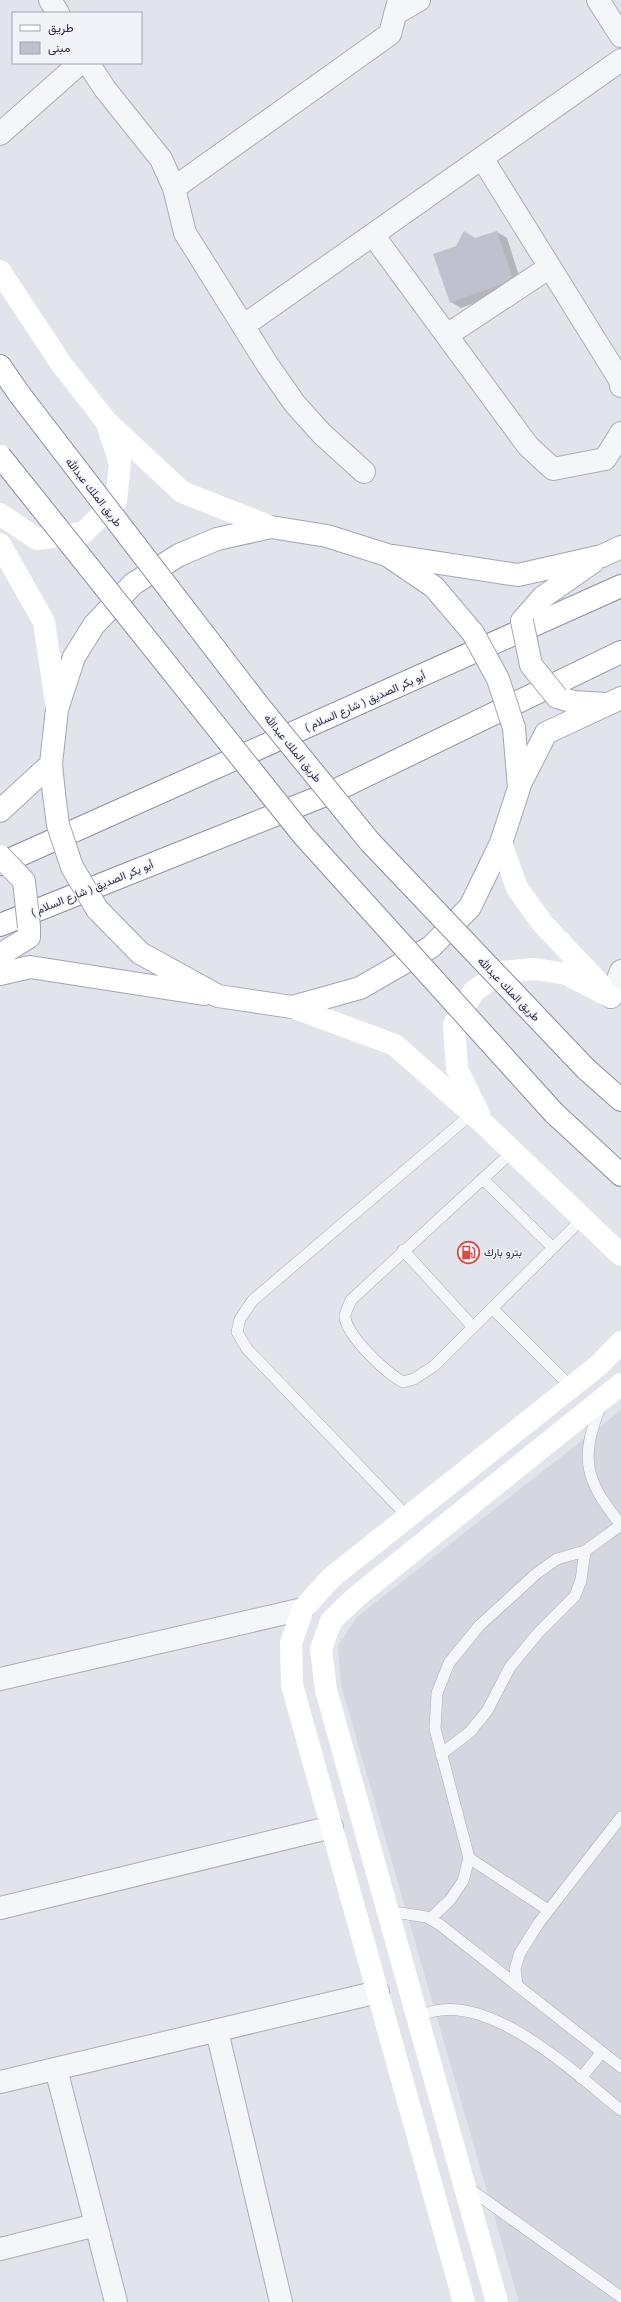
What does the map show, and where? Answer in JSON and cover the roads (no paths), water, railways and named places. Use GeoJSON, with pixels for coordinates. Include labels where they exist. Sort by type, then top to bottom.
{"type":"FeatureCollection","features":[{"type":"Feature","properties":{"kind":"main road"},"geometry":{"type":"LineString","coordinates":[[0,271],[62,365],[106,421],[182,492],[271,527],[327,536],[386,555],[518,575],[612,552]]}},
{"type":"Feature","properties":{"kind":"main road","name":"طريق الملك عبدالله"},"geometry":{"type":"LineString","coordinates":[[0,366],[20,395],[259,706],[370,842],[586,1069],[621,1100]]}},
{"type":"Feature","properties":{"kind":"main road"},"geometry":{"type":"LineString","coordinates":[[0,514],[36,539],[83,533],[116,501],[120,463],[106,421]]}},
{"type":"Feature","properties":{"kind":"main road"},"geometry":{"type":"LineString","coordinates":[[0,456],[303,835],[554,1113],[621,1175]]}},
{"type":"Feature","properties":{"kind":"main road"},"geometry":{"type":"LineString","coordinates":[[218,996],[140,953],[97,909],[72,867],[58,825],[51,764],[57,709],[74,657],[94,625],[133,584],[179,555],[217,539],[271,527]]}},
{"type":"Feature","properties":{"kind":"main road"},"geometry":{"type":"LineString","coordinates":[[0,544],[44,622],[57,709]]}},
{"type":"Feature","properties":{"kind":"main road"},"geometry":{"type":"LineString","coordinates":[[612,552],[543,597],[522,622],[531,664],[558,697],[574,702],[615,701]]}},
{"type":"Feature","properties":{"kind":"main road"},"geometry":{"type":"LineString","coordinates":[[386,555],[434,587],[472,633],[498,679],[514,728],[519,788]]}},
{"type":"Feature","properties":{"kind":"main road","name":"( شارع السلام ) أبو بكر الصديق"},"geometry":{"type":"LineString","coordinates":[[0,864],[621,586]]}},
{"type":"Feature","properties":{"kind":"main road","name":"( شارع السلام ) أبو بكر الصديق"},"geometry":{"type":"LineString","coordinates":[[0,925],[330,793],[621,652]]}},
{"type":"Feature","properties":{"kind":"main road"},"geometry":{"type":"LineString","coordinates":[[292,1007],[360,988],[431,946],[470,907],[501,844],[519,788],[546,734],[615,701]]}},
{"type":"Feature","properties":{"kind":"main road"},"geometry":{"type":"LineString","coordinates":[[0,811],[51,764]]}},
{"type":"Feature","properties":{"kind":"main road"},"geometry":{"type":"LineString","coordinates":[[501,844],[517,888],[543,924],[616,1001]]}},
{"type":"Feature","properties":{"kind":"main road"},"geometry":{"type":"LineString","coordinates":[[0,856],[24,881],[29,927],[29,937],[0,955]]}},
{"type":"Feature","properties":{"kind":"main road"},"geometry":{"type":"LineString","coordinates":[[0,974],[30,967],[292,1007],[395,1045],[477,1115],[621,1254]]}},
{"type":"Feature","properties":{"kind":"main road"},"geometry":{"type":"LineString","coordinates":[[477,1115],[457,1069],[454,1025],[473,992],[501,972],[535,969],[566,974],[616,1001]]}},
{"type":"Feature","properties":{"kind":"main road"},"geometry":{"type":"LineString","coordinates":[[464,2302],[292,1685],[291,1643],[303,1609],[331,1578],[571,1388],[599,1364],[621,1342]]}},
{"type":"Feature","properties":{"kind":"main road"},"geometry":{"type":"LineString","coordinates":[[497,2302],[326,1690],[321,1649],[331,1621],[363,1592],[621,1384]]}},
{"type":"Feature","properties":{"kind":"street"},"geometry":{"type":"LineString","coordinates":[[50,0],[57,12]]}},
{"type":"Feature","properties":{"kind":"street"},"geometry":{"type":"LineString","coordinates":[[174,188],[390,34],[397,7],[419,0]]}},
{"type":"Feature","properties":{"kind":"street"},"geometry":{"type":"LineString","coordinates":[[609,7],[621,36]]}},
{"type":"Feature","properties":{"kind":"street"},"geometry":{"type":"LineString","coordinates":[[244,326],[621,60]]}},
{"type":"Feature","properties":{"kind":"street"},"geometry":{"type":"LineString","coordinates":[[0,134],[79,64]]}},
{"type":"Feature","properties":{"kind":"street"},"geometry":{"type":"LineString","coordinates":[[89,64],[105,89],[161,159],[174,188],[185,233],[295,404],[322,434],[364,472]]}},
{"type":"Feature","properties":{"kind":"street"},"geometry":{"type":"LineString","coordinates":[[482,158],[620,380],[621,386]]}},
{"type":"Feature","properties":{"kind":"street"},"geometry":{"type":"LineString","coordinates":[[373,235],[528,446],[553,469],[605,459],[621,433]]}},
{"type":"Feature","properties":{"kind":"street"},"geometry":{"type":"LineString","coordinates":[[447,335],[550,267]]}},
{"type":"Feature","properties":{"kind":"street"},"geometry":{"type":"LineString","coordinates":[[616,1001],[621,971]]}},
{"type":"Feature","properties":{"kind":"street"},"geometry":{"type":"LineString","coordinates":[[0,1679],[303,1609]]}},
{"type":"Feature","properties":{"kind":"street"},"geometry":{"type":"LineString","coordinates":[[0,1908],[332,1827]]}},
{"type":"Feature","properties":{"kind":"street"},"geometry":{"type":"LineString","coordinates":[[0,2082],[378,1992]]}},
{"type":"Feature","properties":{"kind":"street"},"geometry":{"type":"LineString","coordinates":[[217,2031],[281,2302]]}},
{"type":"Feature","properties":{"kind":"street"},"geometry":{"type":"LineString","coordinates":[[56,2069],[116,2302]]}},
{"type":"Feature","properties":{"kind":"street"},"geometry":{"type":"LineString","coordinates":[[0,2249],[96,2225]]}},
{"type":"Feature","properties":{"kind":"lane"},"geometry":{"type":"LineString","coordinates":[[408,1517],[365,1470],[247,1349],[237,1332],[240,1319],[253,1300],[477,1115]]}},
{"type":"Feature","properties":{"kind":"lane"},"geometry":{"type":"LineString","coordinates":[[513,1151],[403,1250],[351,1300],[345,1316],[348,1329],[390,1375],[402,1382],[414,1379],[434,1366],[583,1218]]}},
{"type":"Feature","properties":{"kind":"lane"},"geometry":{"type":"LineString","coordinates":[[483,1179],[553,1248]]}},
{"type":"Feature","properties":{"kind":"lane"},"geometry":{"type":"LineString","coordinates":[[403,1250],[473,1327]]}},
{"type":"Feature","properties":{"kind":"lane"},"geometry":{"type":"LineString","coordinates":[[492,1308],[571,1388]]}},
{"type":"Feature","properties":{"kind":"lane"},"geometry":{"type":"LineString","coordinates":[[430,1919],[450,1900],[463,1881],[469,1858],[435,1729],[438,1693],[449,1663],[479,1626],[537,1573],[557,1559],[585,1551],[621,1525],[601,1498],[588,1466],[588,1442],[603,1399]]}},
{"type":"Feature","properties":{"kind":"lane"},"geometry":{"type":"LineString","coordinates":[[441,1754],[470,1732],[487,1711],[510,1667],[539,1632],[575,1596],[581,1580],[585,1551]]}},
{"type":"Feature","properties":{"kind":"lane"},"geometry":{"type":"LineString","coordinates":[[517,1985],[515,1969],[520,1953],[548,1910],[621,1817]]}},
{"type":"Feature","properties":{"kind":"lane"},"geometry":{"type":"LineString","coordinates":[[469,1858],[548,1910]]}},
{"type":"Feature","properties":{"kind":"lane"},"geometry":{"type":"LineString","coordinates":[[388,1911],[430,1919],[621,2067]]}},
{"type":"Feature","properties":{"kind":"lane"},"geometry":{"type":"LineString","coordinates":[[418,2018],[429,2011],[448,2010],[468,2012],[491,2018],[540,2047],[621,2110]]}},
{"type":"Feature","properties":{"kind":"lane"},"geometry":{"type":"LineString","coordinates":[[581,2078],[602,2052]]}},
{"type":"Feature","properties":{"kind":"lane"},"geometry":{"type":"LineString","coordinates":[[464,2186],[621,2297]]}},
{"type":"Feature","properties":{"kind":"place","name":"بترو بارك"},"geometry":{"type":"Point","coordinates":[468,1252]}}]}
